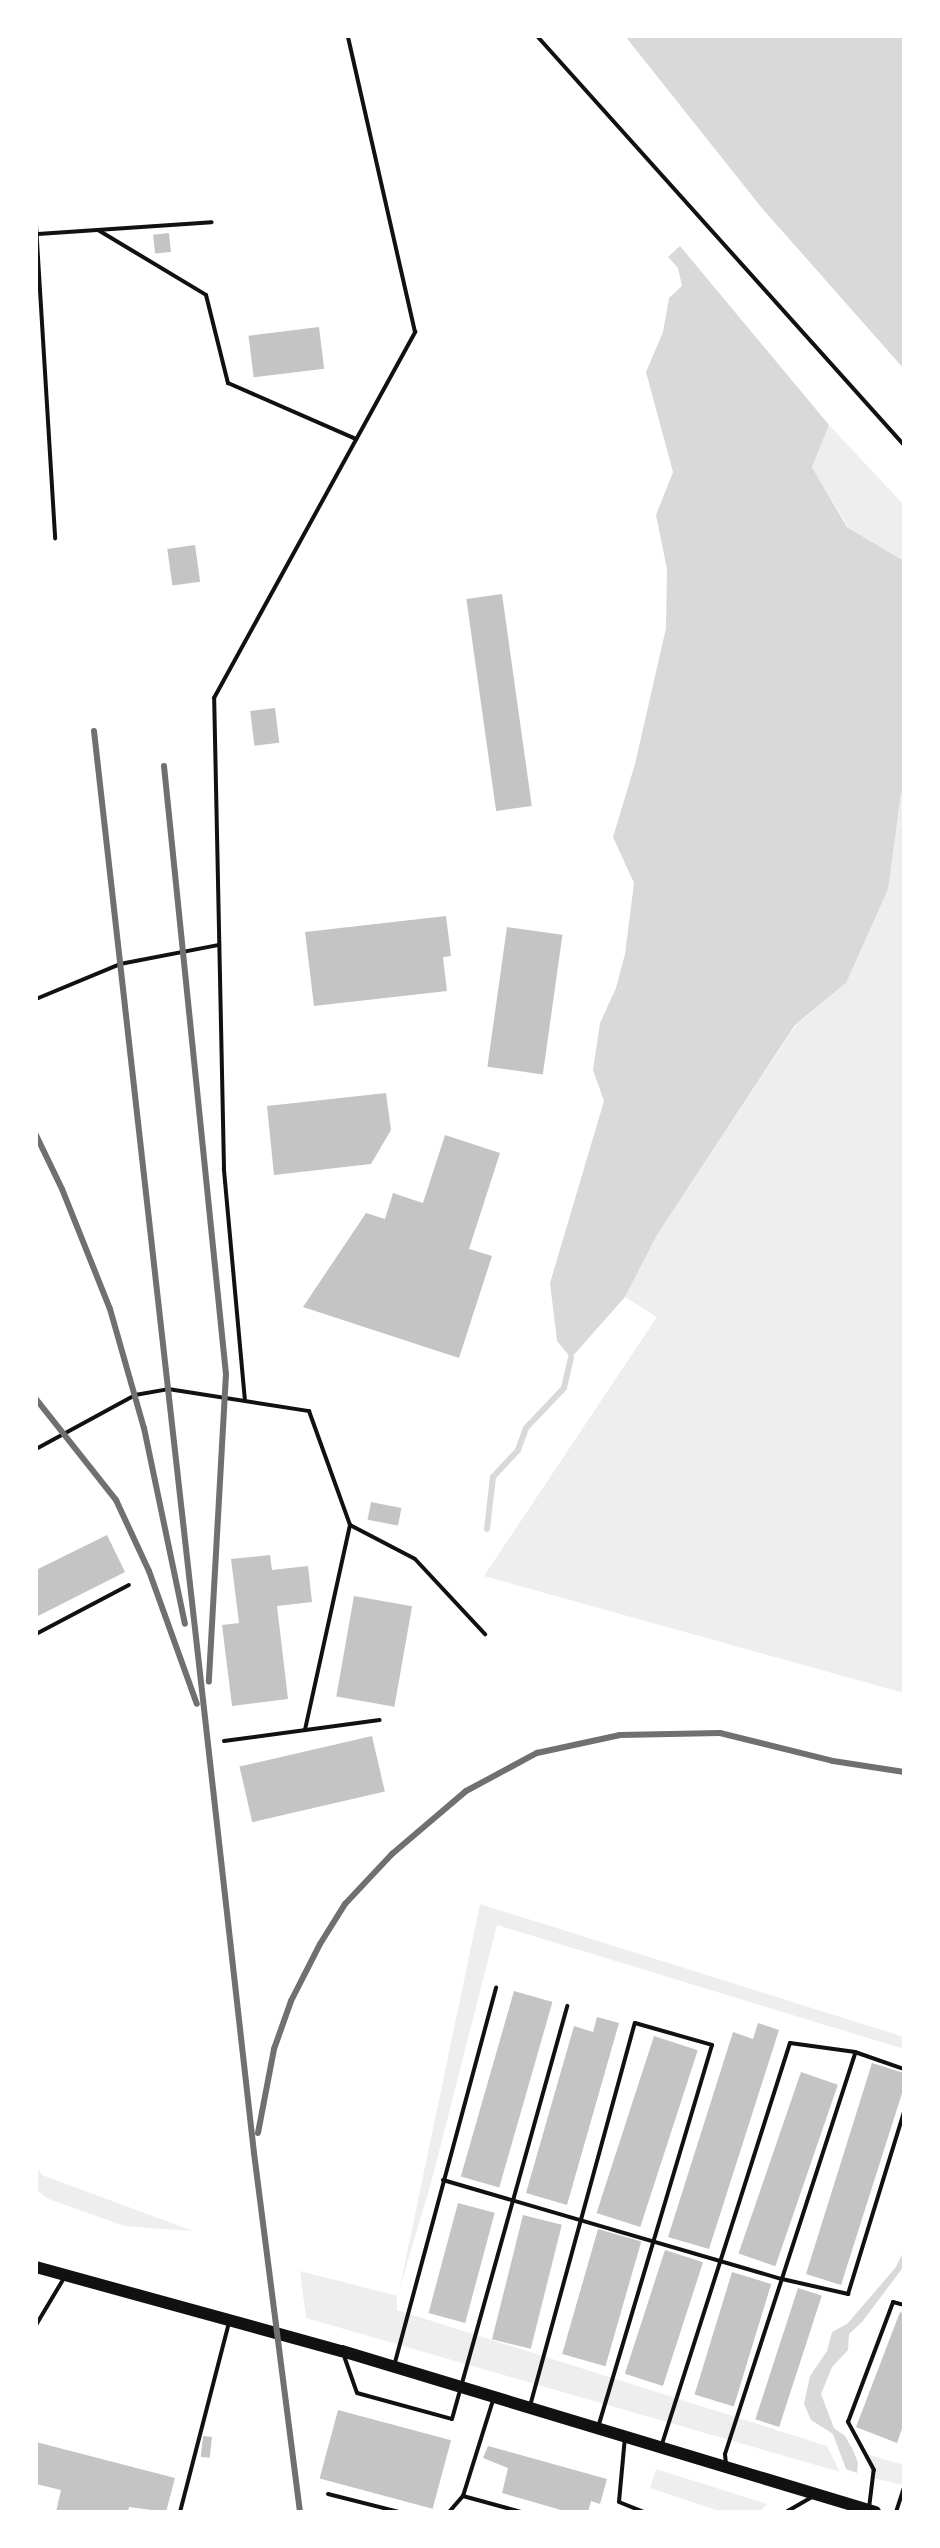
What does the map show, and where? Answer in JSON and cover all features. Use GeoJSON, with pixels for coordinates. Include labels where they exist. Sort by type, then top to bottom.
{"type":"FeatureCollection","features":[{"type":"Feature","properties":{"kind":"main road"},"geometry":{"type":"LineString","coordinates":[[36,2257],[63,2275]]}},
{"type":"Feature","properties":{"kind":"main road"},"geometry":{"type":"LineString","coordinates":[[36,2267],[342,2351],[872,2511]]}},
{"type":"Feature","properties":{"kind":"lane"},"geometry":{"type":"LineString","coordinates":[[245,1401],[224,1168],[214,698],[415,332],[348,36]]}},
{"type":"Feature","properties":{"kind":"lane"},"geometry":{"type":"LineString","coordinates":[[537,36],[904,445]]}},
{"type":"Feature","properties":{"kind":"lane"},"geometry":{"type":"LineString","coordinates":[[37,235],[212,222]]}},
{"type":"Feature","properties":{"kind":"lane"},"geometry":{"type":"LineString","coordinates":[[36,225],[55,538]]}},
{"type":"Feature","properties":{"kind":"lane"},"geometry":{"type":"LineString","coordinates":[[98,230],[206,295],[228,383],[356,439]]}},
{"type":"Feature","properties":{"kind":"lane"},"geometry":{"type":"LineString","coordinates":[[36,999],[120,964],[219,945]]}},
{"type":"Feature","properties":{"kind":"lane"},"geometry":{"type":"LineString","coordinates":[[36,1449],[135,1395],[168,1389],[309,1411],[350,1525],[305,1730]]}},
{"type":"Feature","properties":{"kind":"lane"},"geometry":{"type":"LineString","coordinates":[[350,1525],[415,1559],[485,1634]]}},
{"type":"Feature","properties":{"kind":"lane"},"geometry":{"type":"LineString","coordinates":[[36,1634],[129,1585]]}},
{"type":"Feature","properties":{"kind":"lane"},"geometry":{"type":"LineString","coordinates":[[224,1741],[380,1720]]}},
{"type":"Feature","properties":{"kind":"lane"},"geometry":{"type":"LineString","coordinates":[[394,2368],[496,1987]]}},
{"type":"Feature","properties":{"kind":"lane"},"geometry":{"type":"LineString","coordinates":[[342,2351],[357,2393],[452,2419],[567,2006]]}},
{"type":"Feature","properties":{"kind":"lane"},"geometry":{"type":"LineString","coordinates":[[530,2408],[635,2023],[712,2045],[598,2428]]}},
{"type":"Feature","properties":{"kind":"lane"},"geometry":{"type":"LineString","coordinates":[[661,2446],[790,2043],[855,2052],[904,2069]]}},
{"type":"Feature","properties":{"kind":"lane"},"geometry":{"type":"LineString","coordinates":[[727,2466],[725,2454],[855,2052]]}},
{"type":"Feature","properties":{"kind":"lane"},"geometry":{"type":"LineString","coordinates":[[443,2180],[782,2279],[848,2294],[904,2112]]}},
{"type":"Feature","properties":{"kind":"lane"},"geometry":{"type":"LineString","coordinates":[[36,2325],[63,2275]]}},
{"type":"Feature","properties":{"kind":"lane"},"geometry":{"type":"LineString","coordinates":[[872,2511],[874,2470],[848,2422],[893,2302],[904,2305]]}},
{"type":"Feature","properties":{"kind":"lane"},"geometry":{"type":"LineString","coordinates":[[180,2512],[229,2321]]}},
{"type":"Feature","properties":{"kind":"lane"},"geometry":{"type":"LineString","coordinates":[[449,2512],[463,2496],[493,2397]]}},
{"type":"Feature","properties":{"kind":"lane"},"geometry":{"type":"LineString","coordinates":[[625,2435],[619,2502],[644,2512]]}},
{"type":"Feature","properties":{"kind":"lane"},"geometry":{"type":"LineString","coordinates":[[896,2512],[904,2487]]}},
{"type":"Feature","properties":{"kind":"lane"},"geometry":{"type":"LineString","coordinates":[[786,2512],[817,2493]]}},
{"type":"Feature","properties":{"kind":"lane"},"geometry":{"type":"LineString","coordinates":[[328,2494],[399,2512]]}},
{"type":"Feature","properties":{"kind":"lane"},"geometry":{"type":"LineString","coordinates":[[463,2496],[521,2512]]}},
{"type":"Feature","properties":{"kind":"shaded area"},"geometry":{"type":"Polygon","coordinates":[[[625,36],[904,36],[904,369],[761,207],[625,36]]]}},
{"type":"Feature","properties":{"kind":"shaded area"},"geometry":{"type":"Polygon","coordinates":[[[680,246],[829,425],[812,467],[847,527],[904,561],[904,792],[901,793],[888,889],[846,983],[795,1025],[657,1235],[625,1297],[571,1358],[557,1341],[550,1283],[604,1101],[593,1070],[600,1023],[616,988],[625,954],[634,883],[613,837],[635,764],[666,628],[667,569],[656,515],[673,472],[646,372],[663,332],[669,298],[682,286],[678,268],[668,257],[680,246]]]}},
{"type":"Feature","properties":{"kind":"shaded area"},"geometry":{"type":"Polygon","coordinates":[[[829,425],[904,505],[904,561],[848,527],[812,467],[829,425]]]}},
{"type":"Feature","properties":{"kind":"shaded area"},"geometry":{"type":"Polygon","coordinates":[[[901,792],[904,792],[904,1693],[484,1576],[657,1317],[625,1297],[657,1235],[796,1025],[846,983],[901,792]]]}},
{"type":"Feature","properties":{"kind":"shaded area"},"geometry":{"type":"Polygon","coordinates":[[[480,1904],[904,2037],[904,2049],[497,1925],[430,2187],[400,2288],[480,1904]]]}},
{"type":"Feature","properties":{"kind":"shaded area"},"geometry":{"type":"Polygon","coordinates":[[[36,2165],[42,2175],[193,2231],[124,2226],[49,2199],[36,2190],[36,2165]]]}},
{"type":"Feature","properties":{"kind":"shaded area"},"geometry":{"type":"Polygon","coordinates":[[[904,2250],[904,2266],[862,2322],[849,2334],[848,2350],[832,2367],[821,2394],[834,2428],[845,2436],[853,2450],[858,2463],[857,2473],[846,2469],[833,2434],[811,2420],[804,2404],[810,2376],[827,2351],[832,2332],[847,2324],[896,2267],[904,2250]]]}},
{"type":"Feature","properties":{"kind":"shaded area"},"geometry":{"type":"Polygon","coordinates":[[[300,2271],[397,2296],[397,2310],[827,2446],[840,2472],[306,2318],[300,2271]]]}},
{"type":"Feature","properties":{"kind":"shaded area"},"geometry":{"type":"Polygon","coordinates":[[[866,2454],[904,2465],[904,2485],[872,2478],[866,2454]]]}},
{"type":"Feature","properties":{"kind":"shaded area"},"geometry":{"type":"Polygon","coordinates":[[[656,2469],[767,2504],[760,2512],[722,2512],[650,2488],[656,2469]]]}},
{"type":"Feature","properties":{"kind":"building"},"geometry":{"type":"Polygon","coordinates":[[[169,233],[171,252],[155,254],[153,235],[169,233]]]}},
{"type":"Feature","properties":{"kind":"building"},"geometry":{"type":"Polygon","coordinates":[[[319,327],[324,369],[254,377],[249,336],[319,327]]]}},
{"type":"Feature","properties":{"kind":"building"},"geometry":{"type":"Polygon","coordinates":[[[195,545],[200,582],[172,586],[167,549],[195,545]]]}},
{"type":"Feature","properties":{"kind":"building"},"geometry":{"type":"Polygon","coordinates":[[[502,594],[532,806],[496,811],[466,599],[502,594]]]}},
{"type":"Feature","properties":{"kind":"building"},"geometry":{"type":"Polygon","coordinates":[[[275,708],[279,743],[254,746],[250,711],[275,708]]]}},
{"type":"Feature","properties":{"kind":"building"},"geometry":{"type":"Polygon","coordinates":[[[446,916],[451,956],[443,957],[447,991],[314,1006],[305,932],[446,916]]]}},
{"type":"Feature","properties":{"kind":"building"},"geometry":{"type":"Polygon","coordinates":[[[507,927],[562,935],[543,1074],[487,1067],[507,927]]]}},
{"type":"Feature","properties":{"kind":"building"},"geometry":{"type":"Polygon","coordinates":[[[386,1093],[391,1130],[371,1164],[274,1175],[267,1106],[386,1093]]]}},
{"type":"Feature","properties":{"kind":"building"},"geometry":{"type":"Polygon","coordinates":[[[445,1135],[500,1153],[469,1249],[492,1256],[459,1358],[303,1307],[366,1213],[385,1219],[393,1193],[423,1203],[445,1135]]]}},
{"type":"Feature","properties":{"kind":"building"},"geometry":{"type":"Polygon","coordinates":[[[371,1502],[401,1508],[398,1526],[368,1520],[371,1502]]]}},
{"type":"Feature","properties":{"kind":"building"},"geometry":{"type":"Polygon","coordinates":[[[107,1535],[125,1572],[36,1617],[36,1570],[107,1535]]]}},
{"type":"Feature","properties":{"kind":"building"},"geometry":{"type":"Polygon","coordinates":[[[270,1555],[272,1570],[308,1566],[312,1602],[277,1606],[288,1699],[232,1706],[222,1625],[239,1623],[231,1559],[270,1555]]]}},
{"type":"Feature","properties":{"kind":"building"},"geometry":{"type":"Polygon","coordinates":[[[354,1596],[412,1606],[394,1707],[336,1696],[354,1596]]]}},
{"type":"Feature","properties":{"kind":"building"},"geometry":{"type":"Polygon","coordinates":[[[372,1736],[385,1792],[252,1822],[239,1767],[372,1736]]]}},
{"type":"Feature","properties":{"kind":"building"},"geometry":{"type":"Polygon","coordinates":[[[514,1991],[552,2002],[499,2188],[461,2177],[514,1991]]]}},
{"type":"Feature","properties":{"kind":"building"},"geometry":{"type":"Polygon","coordinates":[[[597,2017],[619,2023],[567,2205],[526,2193],[574,2026],[593,2032],[597,2017]]]}},
{"type":"Feature","properties":{"kind":"building"},"geometry":{"type":"Polygon","coordinates":[[[758,2023],[779,2030],[709,2249],[668,2237],[733,2032],[753,2039],[758,2023]]]}},
{"type":"Feature","properties":{"kind":"building"},"geometry":{"type":"Polygon","coordinates":[[[654,2036],[698,2050],[640,2227],[597,2213],[654,2036]]]}},
{"type":"Feature","properties":{"kind":"building"},"geometry":{"type":"Polygon","coordinates":[[[872,2063],[904,2073],[904,2087],[841,2285],[806,2274],[872,2063]]]}},
{"type":"Feature","properties":{"kind":"building"},"geometry":{"type":"Polygon","coordinates":[[[801,2072],[838,2085],[775,2266],[738,2254],[801,2072]]]}},
{"type":"Feature","properties":{"kind":"building"},"geometry":{"type":"Polygon","coordinates":[[[458,2203],[495,2213],[465,2323],[428,2313],[458,2203]]]}},
{"type":"Feature","properties":{"kind":"building"},"geometry":{"type":"Polygon","coordinates":[[[523,2215],[562,2225],[531,2349],[492,2339],[523,2215]]]}},
{"type":"Feature","properties":{"kind":"building"},"geometry":{"type":"Polygon","coordinates":[[[598,2229],[641,2241],[605,2366],[562,2354],[598,2229]]]}},
{"type":"Feature","properties":{"kind":"building"},"geometry":{"type":"Polygon","coordinates":[[[665,2250],[703,2262],[663,2386],[625,2374],[665,2250]]]}},
{"type":"Feature","properties":{"kind":"building"},"geometry":{"type":"Polygon","coordinates":[[[732,2272],[771,2284],[734,2406],[695,2394],[732,2272]]]}},
{"type":"Feature","properties":{"kind":"building"},"geometry":{"type":"Polygon","coordinates":[[[798,2288],[822,2296],[779,2427],[755,2419],[798,2288]]]}},
{"type":"Feature","properties":{"kind":"building"},"geometry":{"type":"Polygon","coordinates":[[[900,2312],[904,2314],[904,2423],[897,2443],[856,2427],[900,2312]]]}},
{"type":"Feature","properties":{"kind":"building"},"geometry":{"type":"Polygon","coordinates":[[[338,2410],[451,2440],[433,2509],[320,2479],[338,2410]]]}},
{"type":"Feature","properties":{"kind":"building"},"geometry":{"type":"Polygon","coordinates":[[[203,2436],[212,2437],[210,2458],[201,2457],[203,2436]]]}},
{"type":"Feature","properties":{"kind":"building"},"geometry":{"type":"Polygon","coordinates":[[[36,2442],[175,2478],[166,2512],[129,2507],[128,2512],[56,2512],[61,2490],[36,2484],[36,2442]]]}},
{"type":"Feature","properties":{"kind":"building"},"geometry":{"type":"Polygon","coordinates":[[[488,2446],[607,2479],[600,2504],[591,2501],[588,2512],[568,2512],[502,2493],[508,2468],[483,2458],[488,2446]]]}},
{"type":"Feature","properties":{"kind":"waterway"},"geometry":{"type":"LineString","coordinates":[[487,1529],[493,1477],[518,1450],[526,1428],[564,1388],[571,1358]]}},
{"type":"Feature","properties":{"kind":"railway"},"geometry":{"type":"LineString","coordinates":[[94,731],[254,2153],[300,2512]]}},
{"type":"Feature","properties":{"kind":"railway"},"geometry":{"type":"LineString","coordinates":[[164,766],[226,1374],[209,1682]]}},
{"type":"Feature","properties":{"kind":"railway"},"geometry":{"type":"LineString","coordinates":[[36,1135],[62,1189],[110,1309],[144,1428],[185,1624]]}},
{"type":"Feature","properties":{"kind":"railway"},"geometry":{"type":"LineString","coordinates":[[36,1399],[116,1500],[149,1571],[197,1704]]}},
{"type":"Feature","properties":{"kind":"railway"},"geometry":{"type":"LineString","coordinates":[[258,2133],[274,2049],[291,2001],[320,1944],[345,1904],[392,1854],[466,1791],[537,1753],[620,1735],[720,1733],[833,1761],[904,1772]]}}]}
